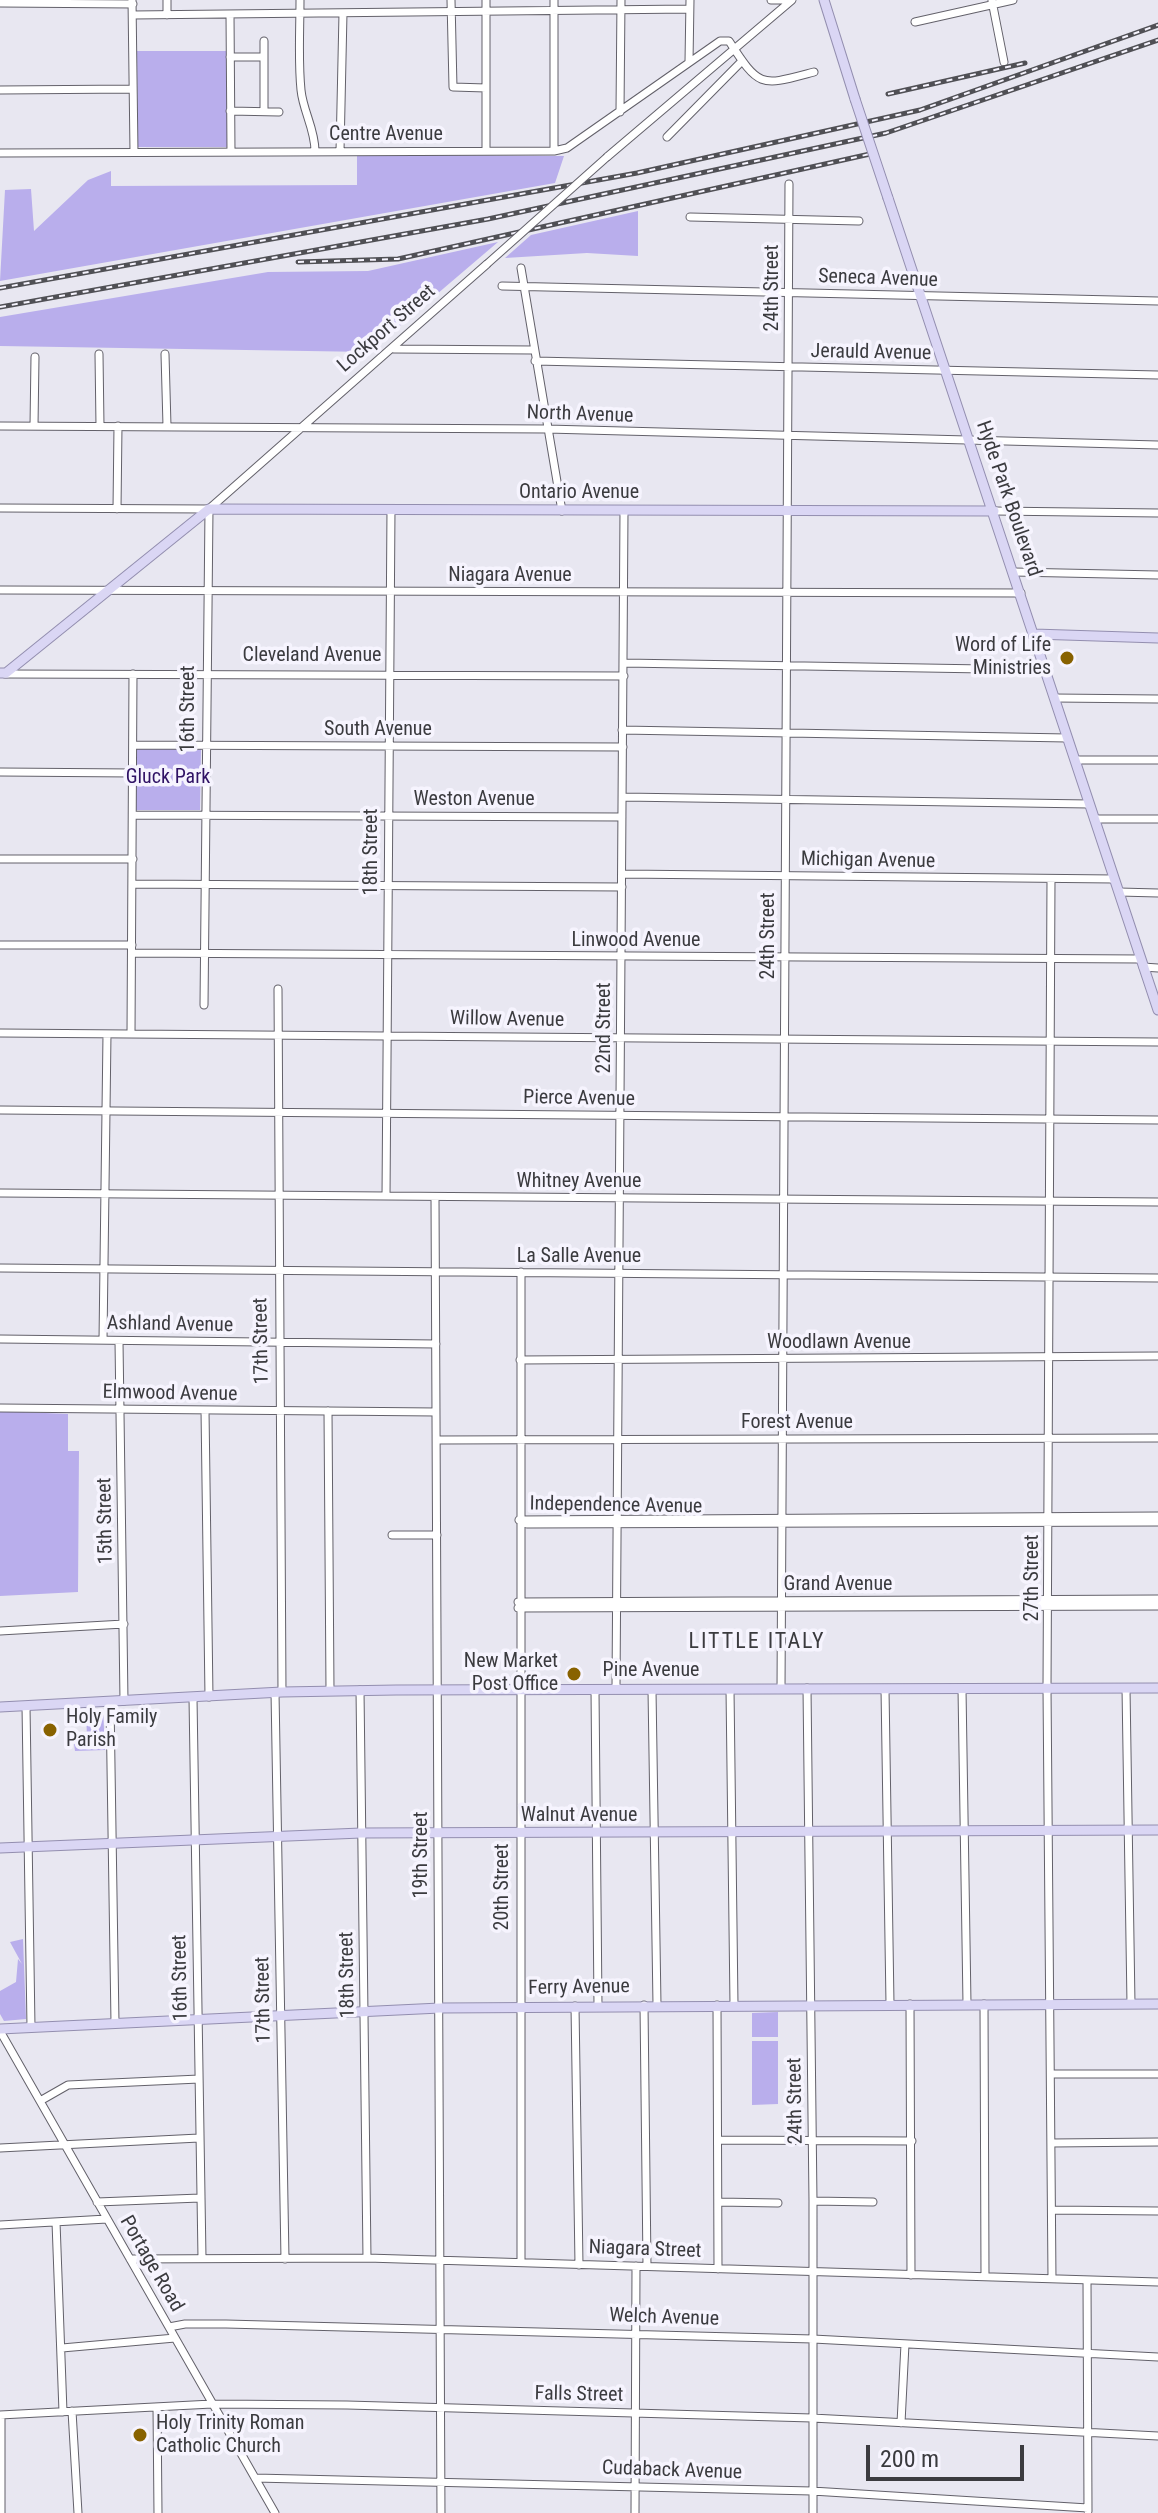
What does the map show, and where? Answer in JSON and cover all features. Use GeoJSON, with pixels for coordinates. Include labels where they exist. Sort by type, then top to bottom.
{"type":"FeatureCollection","features":[{"type":"Feature","properties":{"kind":"main road","name":"Hyde Park Boulevard"},"geometry":{"type":"LineString","coordinates":[[824,0],[919,297],[971,441],[1158,1010]]}},
{"type":"Feature","properties":{"kind":"main road","name":"Ontario Avenue"},"geometry":{"type":"LineString","coordinates":[[209,509],[994,511]]}},
{"type":"Feature","properties":{"kind":"main road","name":"Lockport Street"},"geometry":{"type":"LineString","coordinates":[[2,675],[209,509]]}},
{"type":"Feature","properties":{"kind":"main road"},"geometry":{"type":"LineString","coordinates":[[1034,634],[1158,638]]}},
{"type":"Feature","properties":{"kind":"main road","name":"Pine Avenue"},"geometry":{"type":"LineString","coordinates":[[0,1707],[360,1690],[1158,1688]]}},
{"type":"Feature","properties":{"kind":"main road","name":"Walnut Avenue"},"geometry":{"type":"LineString","coordinates":[[0,1848],[195,1837],[361,1833],[1158,1830]]}},
{"type":"Feature","properties":{"kind":"main road","name":"Ferry Avenue"},"geometry":{"type":"LineString","coordinates":[[0,2030],[440,2008],[1158,2004]]}},
{"type":"Feature","properties":{"kind":"street"},"geometry":{"type":"LineString","coordinates":[[167,0],[167,15]]}},
{"type":"Feature","properties":{"kind":"street"},"geometry":{"type":"LineString","coordinates":[[300,0],[301,89],[304,110],[315,137],[315,151]]}},
{"type":"Feature","properties":{"kind":"street"},"geometry":{"type":"LineString","coordinates":[[377,0],[377,12]]}},
{"type":"Feature","properties":{"kind":"street"},"geometry":{"type":"LineString","coordinates":[[451,0],[453,87],[486,88]]}},
{"type":"Feature","properties":{"kind":"street"},"geometry":{"type":"LineString","coordinates":[[486,0],[486,150]]}},
{"type":"Feature","properties":{"kind":"street"},"geometry":{"type":"LineString","coordinates":[[554,0],[554,151]]}},
{"type":"Feature","properties":{"kind":"street"},"geometry":{"type":"LineString","coordinates":[[771,0],[791,0]]}},
{"type":"Feature","properties":{"kind":"street","name":"Lockport Street"},"geometry":{"type":"LineString","coordinates":[[209,509],[394,349],[607,157],[791,0]]}},
{"type":"Feature","properties":{"kind":"street"},"geometry":{"type":"LineString","coordinates":[[915,22],[992,2],[1013,0]]}},
{"type":"Feature","properties":{"kind":"street"},"geometry":{"type":"LineString","coordinates":[[0,3],[132,2],[134,152]]}},
{"type":"Feature","properties":{"kind":"street"},"geometry":{"type":"LineString","coordinates":[[992,2],[1004,62]]}},
{"type":"Feature","properties":{"kind":"street"},"geometry":{"type":"LineString","coordinates":[[133,15],[554,10],[621,4],[690,4],[689,62]]}},
{"type":"Feature","properties":{"kind":"street"},"geometry":{"type":"LineString","coordinates":[[620,112],[621,4]]}},
{"type":"Feature","properties":{"kind":"street"},"geometry":{"type":"LineString","coordinates":[[340,151],[343,13]]}},
{"type":"Feature","properties":{"kind":"street"},"geometry":{"type":"LineString","coordinates":[[230,14],[231,152]]}},
{"type":"Feature","properties":{"kind":"street"},"geometry":{"type":"LineString","coordinates":[[264,41],[264,111]]}},
{"type":"Feature","properties":{"kind":"street","name":"Centre Avenue"},"geometry":{"type":"LineString","coordinates":[[0,153],[554,151],[567,148],[720,41],[729,41],[734,50]]}},
{"type":"Feature","properties":{"kind":"street"},"geometry":{"type":"LineString","coordinates":[[734,50],[755,79],[772,83],[814,72]]}},
{"type":"Feature","properties":{"kind":"street"},"geometry":{"type":"LineString","coordinates":[[230,57],[264,57]]}},
{"type":"Feature","properties":{"kind":"street"},"geometry":{"type":"LineString","coordinates":[[667,137],[742,61]]}},
{"type":"Feature","properties":{"kind":"street"},"geometry":{"type":"LineString","coordinates":[[0,90],[133,89]]}},
{"type":"Feature","properties":{"kind":"street"},"geometry":{"type":"LineString","coordinates":[[230,111],[279,112]]}},
{"type":"Feature","properties":{"kind":"street","name":"24th Street"},"geometry":{"type":"LineString","coordinates":[[781,1688],[789,184]]}},
{"type":"Feature","properties":{"kind":"street"},"geometry":{"type":"LineString","coordinates":[[690,217],[859,221]]}},
{"type":"Feature","properties":{"kind":"street"},"geometry":{"type":"LineString","coordinates":[[521,268],[562,511]]}},
{"type":"Feature","properties":{"kind":"street","name":"Seneca Avenue"},"geometry":{"type":"LineString","coordinates":[[502,286],[1158,301]]}},
{"type":"Feature","properties":{"kind":"street"},"geometry":{"type":"LineString","coordinates":[[394,349],[533,350]]}},
{"type":"Feature","properties":{"kind":"street"},"geometry":{"type":"LineString","coordinates":[[99,354],[100,426]]}},
{"type":"Feature","properties":{"kind":"street"},"geometry":{"type":"LineString","coordinates":[[165,354],[167,426]]}},
{"type":"Feature","properties":{"kind":"street"},"geometry":{"type":"LineString","coordinates":[[34,426],[35,357]]}},
{"type":"Feature","properties":{"kind":"street","name":"Jerauld Avenue"},"geometry":{"type":"LineString","coordinates":[[535,361],[1158,375]]}},
{"type":"Feature","properties":{"kind":"street","name":"North Avenue"},"geometry":{"type":"LineString","coordinates":[[0,426],[547,429],[1158,445]]}},
{"type":"Feature","properties":{"kind":"street"},"geometry":{"type":"LineString","coordinates":[[117,509],[118,426]]}},
{"type":"Feature","properties":{"kind":"street","name":"Ontario Avenue"},"geometry":{"type":"LineString","coordinates":[[0,508],[209,509]]}},
{"type":"Feature","properties":{"kind":"street","name":"16th Street"},"geometry":{"type":"LineString","coordinates":[[204,1005],[209,509]]}},
{"type":"Feature","properties":{"kind":"street","name":"18th Street"},"geometry":{"type":"LineString","coordinates":[[386,1196],[391,509]]}},
{"type":"Feature","properties":{"kind":"street","name":"22nd Street"},"geometry":{"type":"LineString","coordinates":[[616,1689],[624,511]]}},
{"type":"Feature","properties":{"kind":"street","name":"Ontario Avenue"},"geometry":{"type":"LineString","coordinates":[[994,511],[1158,513]]}},
{"type":"Feature","properties":{"kind":"street"},"geometry":{"type":"LineString","coordinates":[[1014,572],[1158,575]]}},
{"type":"Feature","properties":{"kind":"street","name":"Niagara Avenue"},"geometry":{"type":"LineString","coordinates":[[0,590],[1021,593]]}},
{"type":"Feature","properties":{"kind":"street"},"geometry":{"type":"LineString","coordinates":[[624,663],[1045,670]]}},
{"type":"Feature","properties":{"kind":"street"},"geometry":{"type":"LineString","coordinates":[[131,1034],[133,674]]}},
{"type":"Feature","properties":{"kind":"street","name":"Cleveland Avenue"},"geometry":{"type":"LineString","coordinates":[[2,675],[624,676]]}},
{"type":"Feature","properties":{"kind":"street"},"geometry":{"type":"LineString","coordinates":[[1054,698],[1158,699]]}},
{"type":"Feature","properties":{"kind":"street"},"geometry":{"type":"LineString","coordinates":[[622,730],[1067,738]]}},
{"type":"Feature","properties":{"kind":"street","name":"South Avenue"},"geometry":{"type":"LineString","coordinates":[[133,745],[623,747]]}},
{"type":"Feature","properties":{"kind":"street"},"geometry":{"type":"LineString","coordinates":[[1075,760],[1158,760]]}},
{"type":"Feature","properties":{"kind":"street"},"geometry":{"type":"LineString","coordinates":[[0,772],[133,773]]}},
{"type":"Feature","properties":{"kind":"street"},"geometry":{"type":"LineString","coordinates":[[623,797],[1089,804]]}},
{"type":"Feature","properties":{"kind":"street","name":"Weston Avenue"},"geometry":{"type":"LineString","coordinates":[[133,815],[622,817]]}},
{"type":"Feature","properties":{"kind":"street"},"geometry":{"type":"LineString","coordinates":[[1094,819],[1158,819]]}},
{"type":"Feature","properties":{"kind":"street"},"geometry":{"type":"LineString","coordinates":[[0,859],[133,859]]}},
{"type":"Feature","properties":{"kind":"street","name":"Michigan Avenue"},"geometry":{"type":"LineString","coordinates":[[622,874],[1114,879]]}},
{"type":"Feature","properties":{"kind":"street","name":"27th Street"},"geometry":{"type":"LineString","coordinates":[[1051,879],[1047,1688],[1052,2278]]}},
{"type":"Feature","properties":{"kind":"street"},"geometry":{"type":"LineString","coordinates":[[133,884],[622,887]]}},
{"type":"Feature","properties":{"kind":"street"},"geometry":{"type":"LineString","coordinates":[[1119,892],[1158,893]]}},
{"type":"Feature","properties":{"kind":"street","name":"Linwood Avenue"},"geometry":{"type":"LineString","coordinates":[[0,945],[204,954],[1052,959],[1141,963],[1158,968]]}},
{"type":"Feature","properties":{"kind":"street","name":"17th Street"},"geometry":{"type":"LineString","coordinates":[[278,989],[277,1835],[285,2259]]}},
{"type":"Feature","properties":{"kind":"street","name":"Willow Avenue"},"geometry":{"type":"LineString","coordinates":[[0,1033],[1158,1042]]}},
{"type":"Feature","properties":{"kind":"street"},"geometry":{"type":"LineString","coordinates":[[103,1340],[107,1034]]}},
{"type":"Feature","properties":{"kind":"street","name":"Pierce Avenue"},"geometry":{"type":"LineString","coordinates":[[0,1110],[1158,1120]]}},
{"type":"Feature","properties":{"kind":"street","name":"Whitney Avenue"},"geometry":{"type":"LineString","coordinates":[[0,1193],[1158,1202]]}},
{"type":"Feature","properties":{"kind":"street","name":"19th Street"},"geometry":{"type":"LineString","coordinates":[[435,1197],[441,2513]]}},
{"type":"Feature","properties":{"kind":"street","name":"La Salle Avenue"},"geometry":{"type":"LineString","coordinates":[[0,1268],[1158,1278]]}},
{"type":"Feature","properties":{"kind":"street","name":"20th Street"},"geometry":{"type":"LineString","coordinates":[[521,1272],[518,1605],[521,2262]]}},
{"type":"Feature","properties":{"kind":"street","name":"Ashland Avenue"},"geometry":{"type":"LineString","coordinates":[[0,1339],[436,1344]]}},
{"type":"Feature","properties":{"kind":"street","name":"15th Street"},"geometry":{"type":"LineString","coordinates":[[119,1341],[124,1701]]}},
{"type":"Feature","properties":{"kind":"street","name":"Woodlawn Avenue"},"geometry":{"type":"LineString","coordinates":[[520,1360],[1158,1356]]}},
{"type":"Feature","properties":{"kind":"street","name":"Elmwood Avenue"},"geometry":{"type":"LineString","coordinates":[[0,1408],[436,1412]]}},
{"type":"Feature","properties":{"kind":"street"},"geometry":{"type":"LineString","coordinates":[[205,1410],[209,1697]]}},
{"type":"Feature","properties":{"kind":"street"},"geometry":{"type":"LineString","coordinates":[[328,1411],[330,1691]]}},
{"type":"Feature","properties":{"kind":"street","name":"Forest Avenue"},"geometry":{"type":"LineString","coordinates":[[437,1440],[1158,1438]]}},
{"type":"Feature","properties":{"kind":"street","name":"Independence Avenue"},"geometry":{"type":"LineString","coordinates":[[1049,1520],[1158,1516]]}},
{"type":"Feature","properties":{"kind":"street","name":"Independence Avenue"},"geometry":{"type":"LineString","coordinates":[[519,1520],[1158,1522]]}},
{"type":"Feature","properties":{"kind":"street"},"geometry":{"type":"LineString","coordinates":[[392,1535],[437,1535]]}},
{"type":"Feature","properties":{"kind":"street"},"geometry":{"type":"LineString","coordinates":[[1048,1603],[1158,1599]]}},
{"type":"Feature","properties":{"kind":"street"},"geometry":{"type":"LineString","coordinates":[[518,1605],[1048,1603],[1158,1606]]}},
{"type":"Feature","properties":{"kind":"street"},"geometry":{"type":"LineString","coordinates":[[0,1631],[124,1624]]}},
{"type":"Feature","properties":{"kind":"street","name":"24th Street"},"geometry":{"type":"LineString","coordinates":[[807,1688],[813,2140],[813,2513]]}},
{"type":"Feature","properties":{"kind":"street"},"geometry":{"type":"LineString","coordinates":[[1126,1688],[1131,2004]]}},
{"type":"Feature","properties":{"kind":"street"},"geometry":{"type":"LineString","coordinates":[[730,1689],[734,2005]]}},
{"type":"Feature","properties":{"kind":"street"},"geometry":{"type":"LineString","coordinates":[[885,1689],[890,2004]]}},
{"type":"Feature","properties":{"kind":"street"},"geometry":{"type":"LineString","coordinates":[[962,1689],[967,2004]]}},
{"type":"Feature","properties":{"kind":"street","name":"18th Street"},"geometry":{"type":"LineString","coordinates":[[360,1690],[367,2258]]}},
{"type":"Feature","properties":{"kind":"street"},"geometry":{"type":"LineString","coordinates":[[595,1690],[598,2006]]}},
{"type":"Feature","properties":{"kind":"street"},"geometry":{"type":"LineString","coordinates":[[652,1690],[657,2005]]}},
{"type":"Feature","properties":{"kind":"street","name":"16th Street"},"geometry":{"type":"LineString","coordinates":[[193,1698],[202,2258]]}},
{"type":"Feature","properties":{"kind":"street"},"geometry":{"type":"LineString","coordinates":[[110,1702],[115,2023]]}},
{"type":"Feature","properties":{"kind":"street"},"geometry":{"type":"LineString","coordinates":[[26,1706],[31,2027]]}},
{"type":"Feature","properties":{"kind":"street"},"geometry":{"type":"LineString","coordinates":[[910,2004],[911,2275]]}},
{"type":"Feature","properties":{"kind":"street"},"geometry":{"type":"LineString","coordinates":[[984,2004],[985,2276]]}},
{"type":"Feature","properties":{"kind":"street"},"geometry":{"type":"LineString","coordinates":[[644,2005],[647,2266]]}},
{"type":"Feature","properties":{"kind":"street"},"geometry":{"type":"LineString","coordinates":[[717,2005],[718,2269]]}},
{"type":"Feature","properties":{"kind":"street"},"geometry":{"type":"LineString","coordinates":[[575,2006],[579,2265]]}},
{"type":"Feature","properties":{"kind":"street","name":"Portage Road"},"geometry":{"type":"LineString","coordinates":[[0,2030],[275,2513]]}},
{"type":"Feature","properties":{"kind":"street"},"geometry":{"type":"LineString","coordinates":[[1052,2074],[1158,2074]]}},
{"type":"Feature","properties":{"kind":"street"},"geometry":{"type":"LineString","coordinates":[[40,2101],[68,2085],[199,2079]]}},
{"type":"Feature","properties":{"kind":"street"},"geometry":{"type":"LineString","coordinates":[[0,2148],[199,2138]]}},
{"type":"Feature","properties":{"kind":"street"},"geometry":{"type":"LineString","coordinates":[[718,2140],[912,2141]]}},
{"type":"Feature","properties":{"kind":"street"},"geometry":{"type":"LineString","coordinates":[[1052,2143],[1158,2142]]}},
{"type":"Feature","properties":{"kind":"street"},"geometry":{"type":"LineString","coordinates":[[97,2202],[200,2198]]}},
{"type":"Feature","properties":{"kind":"street"},"geometry":{"type":"LineString","coordinates":[[813,2201],[873,2202]]}},
{"type":"Feature","properties":{"kind":"street"},"geometry":{"type":"LineString","coordinates":[[718,2202],[778,2203]]}},
{"type":"Feature","properties":{"kind":"street"},"geometry":{"type":"LineString","coordinates":[[1052,2210],[1158,2211]]}},
{"type":"Feature","properties":{"kind":"street"},"geometry":{"type":"LineString","coordinates":[[0,2225],[107,2219]]}},
{"type":"Feature","properties":{"kind":"street"},"geometry":{"type":"LineString","coordinates":[[56,2222],[62,2348],[78,2513]]}},
{"type":"Feature","properties":{"kind":"street","name":"Niagara Street"},"geometry":{"type":"LineString","coordinates":[[130,2259],[367,2258],[1158,2282]]}},
{"type":"Feature","properties":{"kind":"street"},"geometry":{"type":"LineString","coordinates":[[635,2513],[636,2266]]}},
{"type":"Feature","properties":{"kind":"street"},"geometry":{"type":"LineString","coordinates":[[1087,2280],[1088,2511]]}},
{"type":"Feature","properties":{"kind":"street","name":"Welch Avenue"},"geometry":{"type":"LineString","coordinates":[[169,2327],[185,2324],[635,2333],[1158,2357]]}},
{"type":"Feature","properties":{"kind":"street"},"geometry":{"type":"LineString","coordinates":[[62,2348],[175,2338]]}},
{"type":"Feature","properties":{"kind":"street"},"geometry":{"type":"LineString","coordinates":[[901,2423],[905,2344]]}},
{"type":"Feature","properties":{"kind":"street","name":"Falls Street"},"geometry":{"type":"LineString","coordinates":[[1,2415],[212,2404],[441,2408],[812,2418],[1158,2436]]}},
{"type":"Feature","properties":{"kind":"street"},"geometry":{"type":"LineString","coordinates":[[157,2407],[158,2513]]}},
{"type":"Feature","properties":{"kind":"street"},"geometry":{"type":"LineString","coordinates":[[1,2415],[1,2513]]}},
{"type":"Feature","properties":{"kind":"street","name":"Cudaback Avenue"},"geometry":{"type":"LineString","coordinates":[[255,2478],[812,2491],[1088,2511]]}},
{"type":"Feature","properties":{"kind":"green space"},"geometry":{"type":"Polygon","coordinates":[[[137,51],[228,51],[228,147],[138,147],[137,51]]]}},
{"type":"Feature","properties":{"kind":"green space"},"geometry":{"type":"Polygon","coordinates":[[[357,155],[564,156],[555,183],[0,281],[5,190],[31,189],[34,231],[88,180],[111,171],[111,186],[357,185],[357,155]]]}},
{"type":"Feature","properties":{"kind":"green space"},"geometry":{"type":"Polygon","coordinates":[[[638,211],[638,256],[587,253],[505,258],[531,235],[638,211]]]}},
{"type":"Feature","properties":{"kind":"green space"},"geometry":{"type":"Polygon","coordinates":[[[498,242],[369,352],[0,346],[0,317],[268,272],[368,271],[498,242]]]}},
{"type":"Feature","properties":{"kind":"green space","name":"Gluck Park"},"geometry":{"type":"Polygon","coordinates":[[[136,746],[201,747],[200,810],[136,810],[136,746]]]}},
{"type":"Feature","properties":{"kind":"green space"},"geometry":{"type":"Polygon","coordinates":[[[0,1411],[68,1414],[68,1451],[79,1451],[78,1592],[0,1596],[0,1411]]]}},
{"type":"Feature","properties":{"kind":"green space"},"geometry":{"type":"Polygon","coordinates":[[[103,1709],[105,1750],[75,1751],[74,1744],[87,1738],[86,1710],[103,1709]]]}},
{"type":"Feature","properties":{"kind":"green space"},"geometry":{"type":"Polygon","coordinates":[[[23,1939],[26,2019],[4,2021],[0,2014],[0,1991],[16,1982],[18,1959],[22,1964],[10,1942],[23,1939]]]}},
{"type":"Feature","properties":{"kind":"green space"},"geometry":{"type":"Polygon","coordinates":[[[778,2012],[778,2037],[752,2037],[752,2013],[778,2012]]]}},
{"type":"Feature","properties":{"kind":"green space"},"geometry":{"type":"Polygon","coordinates":[[[752,2041],[778,2041],[778,2104],[752,2105],[752,2041]]]}},
{"type":"Feature","properties":{"kind":"railway"},"geometry":{"type":"LineString","coordinates":[[0,288],[637,173],[920,110],[1158,25]]}},
{"type":"Feature","properties":{"kind":"railway"},"geometry":{"type":"LineString","coordinates":[[0,307],[488,219],[886,133],[1158,40]]}},
{"type":"Feature","properties":{"kind":"railway"},"geometry":{"type":"LineString","coordinates":[[888,94],[1025,63]]}},
{"type":"Feature","properties":{"kind":"railway"},"geometry":{"type":"LineString","coordinates":[[298,262],[398,259],[870,154]]}},
{"type":"Feature","properties":{"kind":"place","name":"Word of Life Ministries"},"geometry":{"type":"Point","coordinates":[1067,658]}},
{"type":"Feature","properties":{"kind":"place","name":"New Market Post Office"},"geometry":{"type":"Point","coordinates":[574,1674]}},
{"type":"Feature","properties":{"kind":"place","name":"Holy Family Parish"},"geometry":{"type":"Point","coordinates":[50,1730]}},
{"type":"Feature","properties":{"kind":"place","name":"Holy Trinity Roman Catholic Church"},"geometry":{"type":"Point","coordinates":[140,2435]}},
{"type":"Feature","properties":{"kind":"district","name":"LITTLE ITALY"},"geometry":{"type":"Point","coordinates":[757,1642]}}]}
